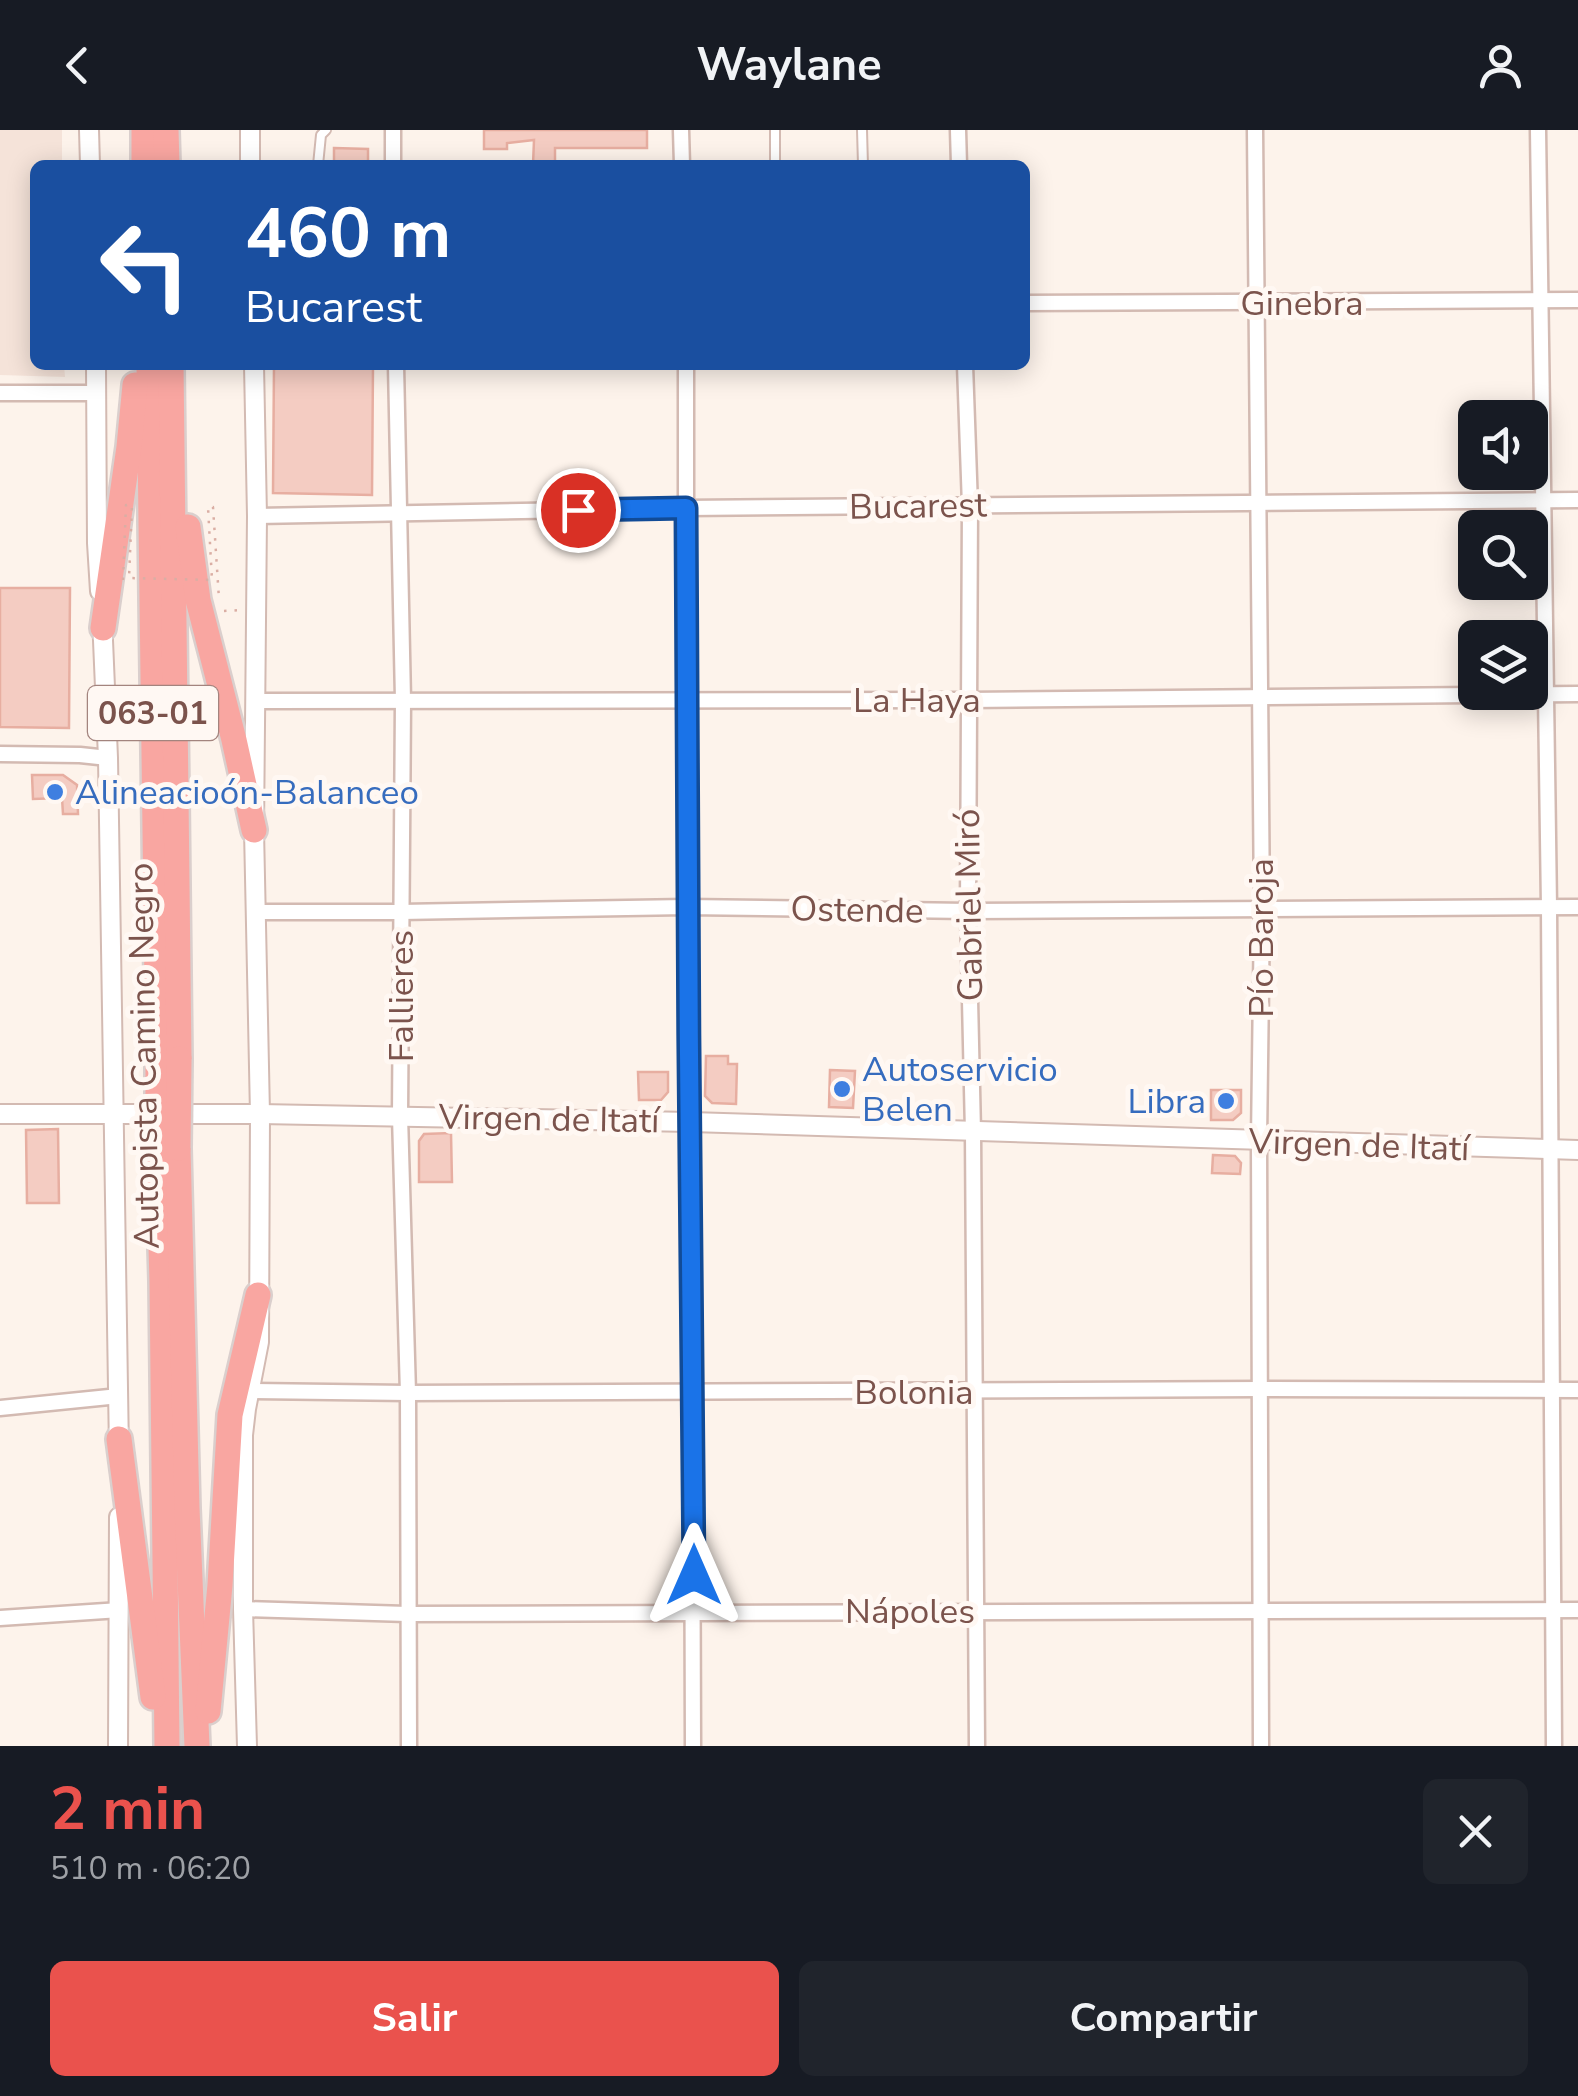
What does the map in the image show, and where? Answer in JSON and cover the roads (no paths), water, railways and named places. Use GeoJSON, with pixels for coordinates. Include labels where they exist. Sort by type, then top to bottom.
{"type":"FeatureCollection","features":[{"type":"Feature","properties":{"kind":"highway"},"geometry":{"type":"LineString","coordinates":[[144,130],[144,160]]}},
{"type":"Feature","properties":{"kind":"highway"},"geometry":{"type":"LineString","coordinates":[[166,130],[166,160]]}},
{"type":"Feature","properties":{"kind":"highway"},"geometry":{"type":"LineString","coordinates":[[103,628],[129,447],[136,370]]}},
{"type":"Feature","properties":{"kind":"highway","name":"Autopista Camino Negro"},"geometry":{"type":"LineString","coordinates":[[148,370],[168,1060]]}},
{"type":"Feature","properties":{"kind":"highway"},"geometry":{"type":"LineString","coordinates":[[171,370],[190,557],[254,830]]}},
{"type":"Feature","properties":{"kind":"highway","name":"Autopista Camino Negro"},"geometry":{"type":"LineString","coordinates":[[167,1746],[162,1281],[168,1146],[171,370]]}},
{"type":"Feature","properties":{"kind":"highway","name":"Autopista Camino Negro"},"geometry":{"type":"LineString","coordinates":[[168,1146],[197,1746]]}},
{"type":"Feature","properties":{"kind":"highway"},"geometry":{"type":"LineString","coordinates":[[205,1746],[230,1414],[258,1295]]}},
{"type":"Feature","properties":{"kind":"highway"},"geometry":{"type":"LineString","coordinates":[[118,1439],[159,1746]]}},
{"type":"Feature","properties":{"kind":"street"},"geometry":{"type":"LineString","coordinates":[[89,130],[90,160]]}},
{"type":"Feature","properties":{"kind":"street"},"geometry":{"type":"LineString","coordinates":[[250,130],[250,160]]}},
{"type":"Feature","properties":{"kind":"street"},"geometry":{"type":"LineString","coordinates":[[392,130],[393,160]]}},
{"type":"Feature","properties":{"kind":"street"},"geometry":{"type":"LineString","coordinates":[[681,130],[682,160]]}},
{"type":"Feature","properties":{"kind":"street"},"geometry":{"type":"LineString","coordinates":[[958,130],[958,160]]}},
{"type":"Feature","properties":{"kind":"street","name":"Pío Baroja"},"geometry":{"type":"LineString","coordinates":[[1254,130],[1262,909],[1261,1746]]}},
{"type":"Feature","properties":{"kind":"street"},"geometry":{"type":"LineString","coordinates":[[1538,130],[1546,620]]}},
{"type":"Feature","properties":{"kind":"street","name":"Ginebra"},"geometry":{"type":"LineString","coordinates":[[1030,303],[1578,300]]}},
{"type":"Feature","properties":{"kind":"street"},"geometry":{"type":"LineString","coordinates":[[96,370],[97,543],[108,758],[114,1114],[118,1746]]}},
{"type":"Feature","properties":{"kind":"street"},"geometry":{"type":"LineString","coordinates":[[246,1746],[243,1436],[258,1353],[260,1114],[254,830],[254,370]]}},
{"type":"Feature","properties":{"kind":"street","name":"Fallieres"},"geometry":{"type":"LineString","coordinates":[[396,370],[402,700],[400,1116],[408,1393],[409,1746]]}},
{"type":"Feature","properties":{"kind":"street"},"geometry":{"type":"LineString","coordinates":[[686,370],[693,1746]]}},
{"type":"Feature","properties":{"kind":"street","name":"Gabriel Miró"},"geometry":{"type":"LineString","coordinates":[[964,370],[970,506],[968,911],[977,1746]]}},
{"type":"Feature","properties":{"kind":"street"},"geometry":{"type":"LineString","coordinates":[[0,393],[96,393]]}},
{"type":"Feature","properties":{"kind":"street","name":"Bucarest"},"geometry":{"type":"LineString","coordinates":[[257,516],[1578,500]]}},
{"type":"Feature","properties":{"kind":"street","name":"La Haya"},"geometry":{"type":"LineString","coordinates":[[1548,695],[1578,694]]}},
{"type":"Feature","properties":{"kind":"street","name":"La Haya"},"geometry":{"type":"LineString","coordinates":[[256,701],[1458,695]]}},
{"type":"Feature","properties":{"kind":"street"},"geometry":{"type":"LineString","coordinates":[[1547,710],[1554,1746]]}},
{"type":"Feature","properties":{"kind":"street"},"geometry":{"type":"LineString","coordinates":[[0,754],[108,758]]}},
{"type":"Feature","properties":{"kind":"street","name":"Ostende"},"geometry":{"type":"LineString","coordinates":[[256,912],[686,907],[968,911],[1578,906]]}},
{"type":"Feature","properties":{"kind":"street","name":"Virgen de Itatí"},"geometry":{"type":"LineString","coordinates":[[0,1114],[260,1114],[691,1122],[1578,1150]]}},
{"type":"Feature","properties":{"kind":"street","name":"Bolonia"},"geometry":{"type":"LineString","coordinates":[[250,1391],[1578,1390]]}},
{"type":"Feature","properties":{"kind":"street"},"geometry":{"type":"LineString","coordinates":[[0,1408],[118,1396]]}},
{"type":"Feature","properties":{"kind":"street","name":"Nápoles"},"geometry":{"type":"LineString","coordinates":[[243,1609],[407,1614],[1578,1610]]}},
{"type":"Feature","properties":{"kind":"street"},"geometry":{"type":"LineString","coordinates":[[0,1618],[120,1610]]}},
{"type":"Feature","properties":{"kind":"lane"},"geometry":{"type":"LineString","coordinates":[[775,130],[775,160]]}},
{"type":"Feature","properties":{"kind":"lane"},"geometry":{"type":"LineString","coordinates":[[862,130],[863,160]]}},
{"type":"Feature","properties":{"kind":"lane"},"geometry":{"type":"LineString","coordinates":[[318,160],[320,132]]}},
{"type":"Feature","properties":{"kind":"place","name":"Alineacioón-Balanceo"},"geometry":{"type":"Point","coordinates":[55,792]}},
{"type":"Feature","properties":{"kind":"place","name":"Autoservicio Belen"},"geometry":{"type":"Point","coordinates":[842,1089]}},
{"type":"Feature","properties":{"kind":"place","name":"Libra"},"geometry":{"type":"Point","coordinates":[1226,1101]}}]}
